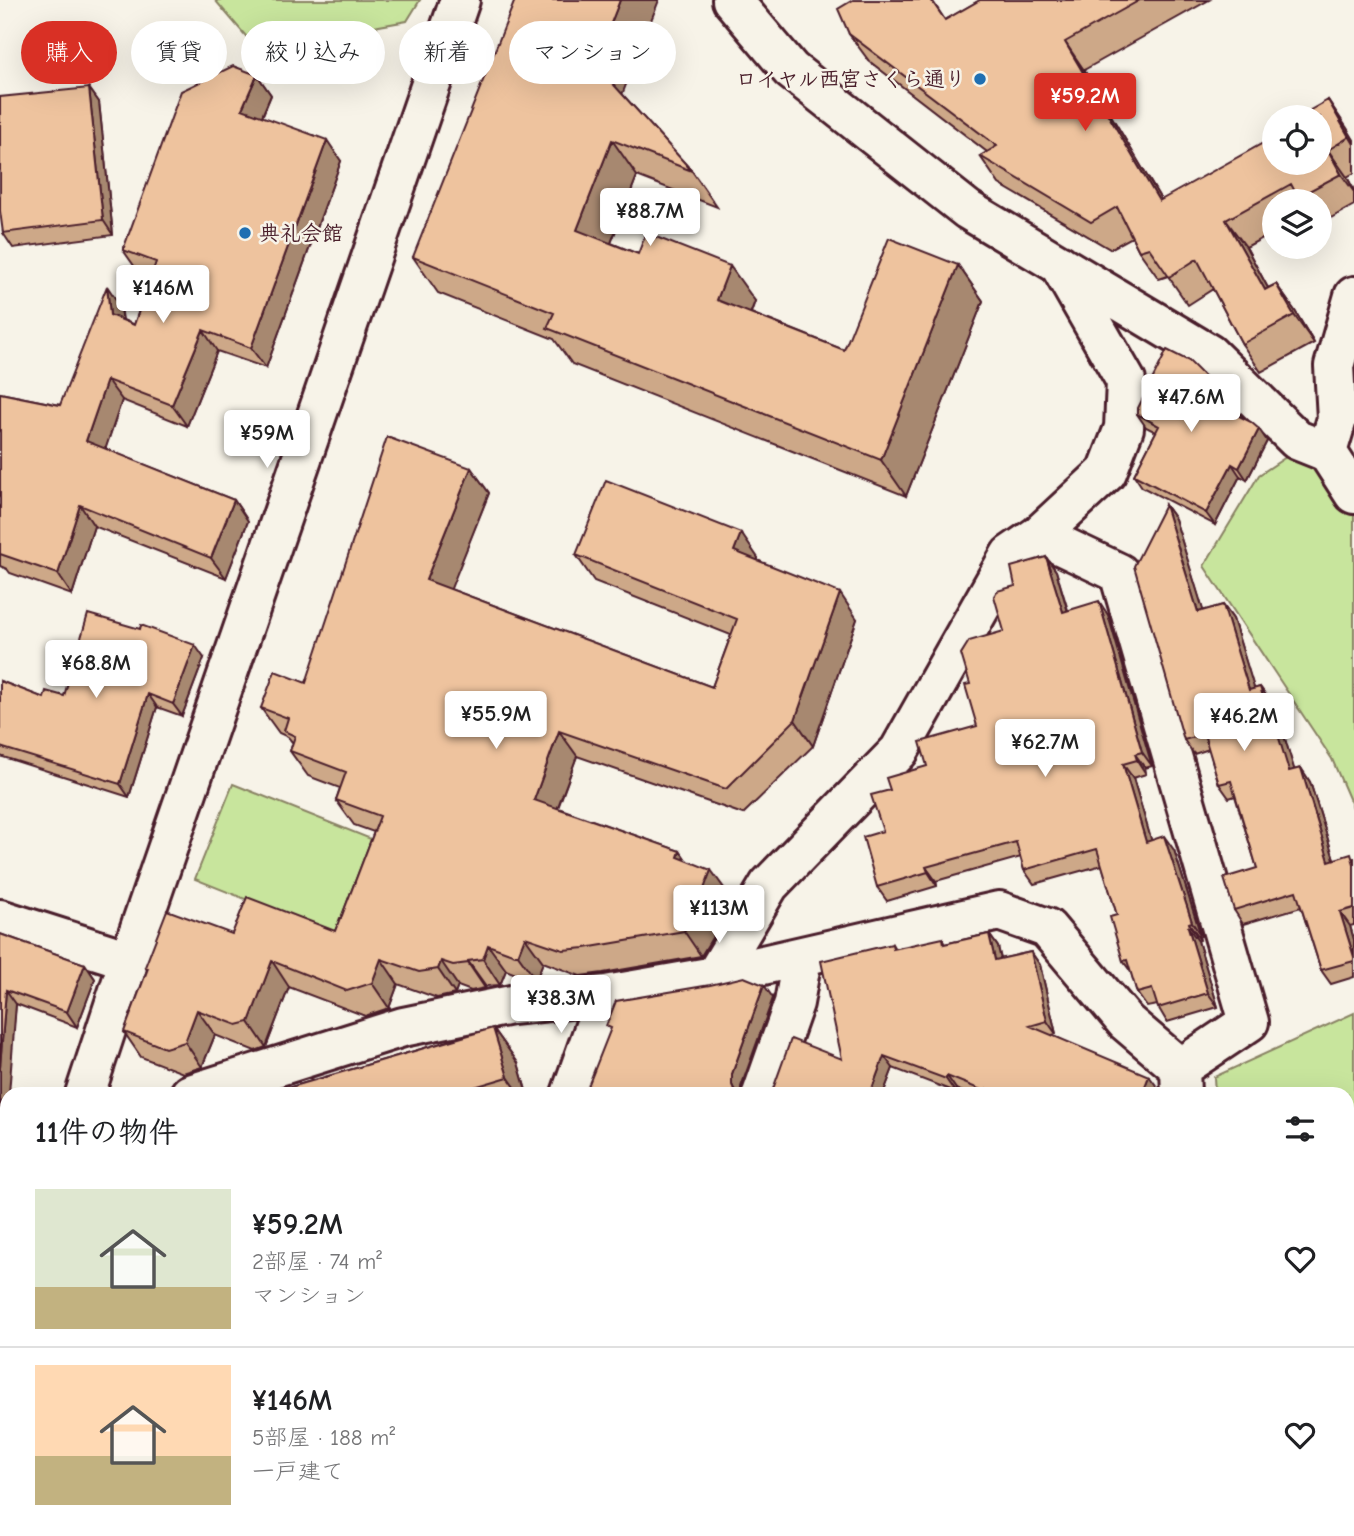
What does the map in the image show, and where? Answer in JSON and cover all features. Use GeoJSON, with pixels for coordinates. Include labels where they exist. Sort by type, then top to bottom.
{"type":"FeatureCollection","features":[{"type":"Feature","properties":{"kind":"street"},"geometry":{"type":"LineString","coordinates":[[87,1087],[460,0]]}},
{"type":"Feature","properties":{"kind":"street"},"geometry":{"type":"LineString","coordinates":[[732,0],[791,71],[968,210],[1209,355],[1297,440],[1327,452],[1354,494]]}},
{"type":"Feature","properties":{"kind":"street"},"geometry":{"type":"LineString","coordinates":[[715,976],[769,885],[899,751],[1010,555],[1039,535],[1107,472],[1124,428],[1126,381],[1059,264]]}},
{"type":"Feature","properties":{"kind":"street"},"geometry":{"type":"LineString","coordinates":[[1327,452],[1337,419],[1334,366],[1354,296]]}},
{"type":"Feature","properties":{"kind":"street"},"geometry":{"type":"LineString","coordinates":[[212,1087],[403,1027],[511,1005],[606,995],[715,976],[999,911],[1047,928],[1180,1081],[1250,1022],[1119,573],[1039,535]]}},
{"type":"Feature","properties":{"kind":"street"},"geometry":{"type":"LineString","coordinates":[[0,919],[129,960]]}},
{"type":"Feature","properties":{"kind":"street"},"geometry":{"type":"LineString","coordinates":[[764,1087],[794,1003],[802,958]]}},
{"type":"Feature","properties":{"kind":"street"},"geometry":{"type":"LineString","coordinates":[[573,1087],[606,995]]}},
{"type":"Feature","properties":{"kind":"green space"},"geometry":{"type":"Polygon","coordinates":[[[215,0],[420,0],[407,21],[385,25],[385,21],[241,21],[241,30],[215,0]]]}},
{"type":"Feature","properties":{"kind":"green space"},"geometry":{"type":"Polygon","coordinates":[[[1295,451],[1318,460],[1354,513],[1354,810],[1332,759],[1204,566],[1259,475],[1295,451]]]}},
{"type":"Feature","properties":{"kind":"green space"},"geometry":{"type":"Polygon","coordinates":[[[233,784],[381,843],[343,938],[195,879],[233,784]]]}},
{"type":"Feature","properties":{"kind":"green space"},"geometry":{"type":"Polygon","coordinates":[[[1354,1013],[1354,1087],[1215,1087],[1214,1077],[1354,1013]]]}},
{"type":"Feature","properties":{"kind":"building"},"geometry":{"type":"Polygon","coordinates":[[[515,0],[620,0],[612,21],[509,21],[509,84],[613,84],[692,171],[612,140],[577,230],[638,254],[646,233],[730,266],[717,300],[844,350],[889,238],[958,265],[881,460],[547,328],[554,313],[413,257],[482,84],[495,84],[495,50],[515,0]]]}},
{"type":"Feature","properties":{"kind":"building"},"geometry":{"type":"Polygon","coordinates":[[[853,0],[931,0],[945,20],[980,0],[1140,0],[1065,42],[1159,201],[1262,144],[1262,175],[1332,175],[1332,157],[1341,174],[1313,189],[1294,189],[1291,184],[1282,189],[1262,189],[1262,200],[1226,220],[1265,290],[1276,284],[1294,315],[1242,344],[1197,259],[1169,277],[1149,248],[1139,251],[1117,207],[1091,222],[980,156],[997,146],[849,34],[838,9],[853,0]]]}},
{"type":"Feature","properties":{"kind":"building"},"geometry":{"type":"Polygon","coordinates":[[[233,66],[241,69],[241,84],[253,84],[242,109],[327,140],[251,348],[203,330],[172,405],[107,380],[86,441],[234,500],[211,558],[80,505],[58,574],[0,554],[0,393],[60,405],[107,286],[110,315],[134,325],[156,262],[123,250],[181,91],[196,84],[227,84],[227,69],[233,66]]]}},
{"type":"Feature","properties":{"kind":"building"},"geometry":{"type":"Polygon","coordinates":[[[89,88],[103,220],[3,233],[0,211],[0,97],[89,88]]]}},
{"type":"Feature","properties":{"kind":"building"},"geometry":{"type":"Polygon","coordinates":[[[1332,107],[1349,137],[1332,148],[1332,107]]]}},
{"type":"Feature","properties":{"kind":"building"},"geometry":{"type":"Polygon","coordinates":[[[1167,350],[1189,361],[1211,383],[1204,387],[1228,399],[1236,407],[1233,413],[1259,429],[1239,468],[1232,464],[1206,513],[1134,475],[1159,426],[1137,414],[1138,408],[1167,350]]]}},
{"type":"Feature","properties":{"kind":"building"},"geometry":{"type":"Polygon","coordinates":[[[387,437],[471,468],[426,580],[712,687],[737,619],[576,555],[606,480],[741,533],[734,551],[840,593],[795,720],[726,789],[559,731],[534,800],[680,851],[678,857],[711,870],[697,908],[684,931],[563,950],[525,937],[518,955],[488,945],[483,959],[453,965],[441,961],[438,969],[419,972],[381,959],[372,983],[347,991],[272,961],[249,1022],[237,1025],[197,1010],[185,1042],[165,1048],[124,1032],[167,910],[232,934],[247,897],[335,931],[341,918],[380,816],[336,800],[346,772],[290,751],[295,736],[284,731],[288,718],[261,708],[275,671],[306,683],[387,437]]]}},
{"type":"Feature","properties":{"kind":"building"},"geometry":{"type":"Polygon","coordinates":[[[1165,505],[1198,612],[1223,605],[1249,690],[1260,687],[1289,771],[1301,768],[1329,861],[1351,854],[1354,864],[1354,908],[1340,912],[1354,961],[1321,970],[1296,891],[1234,910],[1224,878],[1257,868],[1231,781],[1219,784],[1204,734],[1184,740],[1134,566],[1165,505]]]}},
{"type":"Feature","properties":{"kind":"building"},"geometry":{"type":"Polygon","coordinates":[[[1046,557],[1063,612],[1099,601],[1142,752],[1135,754],[1137,760],[1123,764],[1146,842],[1164,836],[1192,922],[1188,927],[1208,993],[1158,1008],[1152,989],[1137,993],[1127,960],[1123,961],[1110,917],[1117,915],[1097,849],[1024,870],[1016,842],[926,867],[928,872],[877,887],[863,837],[883,831],[871,795],[890,790],[886,778],[927,766],[920,742],[977,726],[965,685],[970,684],[961,654],[969,641],[1004,631],[994,596],[997,591],[1015,586],[1011,567],[1046,557]]]}},
{"type":"Feature","properties":{"kind":"building"},"geometry":{"type":"Polygon","coordinates":[[[88,614],[140,629],[141,625],[195,645],[173,704],[148,694],[120,784],[0,747],[0,681],[44,698],[46,691],[64,696],[88,614]]]}},
{"type":"Feature","properties":{"kind":"building"},"geometry":{"type":"Polygon","coordinates":[[[0,934],[85,964],[67,1012],[6,990],[0,1067],[0,934]]]}},
{"type":"Feature","properties":{"kind":"building"},"geometry":{"type":"Polygon","coordinates":[[[989,934],[995,960],[1031,952],[1047,1021],[1030,1026],[1149,1076],[1145,1087],[974,1087],[884,1056],[873,1087],[774,1087],[791,1039],[842,1059],[821,961],[892,944],[893,949],[943,938],[944,944],[989,934]]]}},
{"type":"Feature","properties":{"kind":"building"},"geometry":{"type":"Polygon","coordinates":[[[744,977],[764,985],[732,1074],[733,1087],[588,1087],[611,1028],[606,1026],[616,1001],[744,977]]]}},
{"type":"Feature","properties":{"kind":"building"},"geometry":{"type":"Polygon","coordinates":[[[493,1028],[508,1077],[474,1087],[291,1087],[493,1028]]]}},
{"type":"Feature","properties":{"kind":"place","name":"ロイヤル西宮さくら通り"},"geometry":{"type":"Point","coordinates":[980,79]}},
{"type":"Feature","properties":{"kind":"place","name":"典礼会館"},"geometry":{"type":"Point","coordinates":[245,233]}}]}
